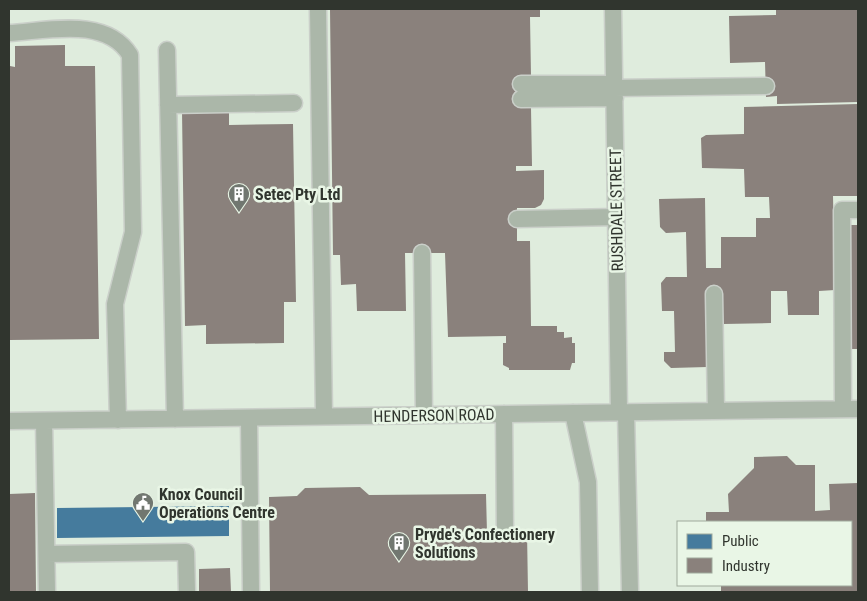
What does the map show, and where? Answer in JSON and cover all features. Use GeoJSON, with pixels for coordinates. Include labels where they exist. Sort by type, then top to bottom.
{"type":"FeatureCollection","features":[{"type":"Feature","properties":{"kind":"street"},"geometry":{"type":"LineString","coordinates":[[318,9],[324,416]]}},
{"type":"Feature","properties":{"kind":"street","name":"RUSHDALE STREET"},"geometry":{"type":"LineString","coordinates":[[613,9],[616,217],[630,592]]}},
{"type":"Feature","properties":{"kind":"street"},"geometry":{"type":"LineString","coordinates":[[9,32],[96,31],[120,42],[130,55],[133,232],[115,304],[118,420]]}},
{"type":"Feature","properties":{"kind":"street"},"geometry":{"type":"LineString","coordinates":[[167,50],[175,419]]}},
{"type":"Feature","properties":{"kind":"street"},"geometry":{"type":"LineString","coordinates":[[521,92],[766,86]]}},
{"type":"Feature","properties":{"kind":"street"},"geometry":{"type":"LineString","coordinates":[[168,105],[294,103]]}},
{"type":"Feature","properties":{"kind":"street"},"geometry":{"type":"LineString","coordinates":[[851,409],[842,210],[858,210]]}},
{"type":"Feature","properties":{"kind":"street"},"geometry":{"type":"LineString","coordinates":[[517,219],[616,217]]}},
{"type":"Feature","properties":{"kind":"street"},"geometry":{"type":"LineString","coordinates":[[422,253],[424,415]]}},
{"type":"Feature","properties":{"kind":"street"},"geometry":{"type":"LineString","coordinates":[[714,294],[716,411]]}},
{"type":"Feature","properties":{"kind":"street","name":"HENDERSON ROAD"},"geometry":{"type":"LineString","coordinates":[[9,421],[851,409]]}},
{"type":"Feature","properties":{"kind":"street"},"geometry":{"type":"LineString","coordinates":[[573,413],[588,482],[590,592]]}},
{"type":"Feature","properties":{"kind":"street"},"geometry":{"type":"LineString","coordinates":[[504,414],[505,532]]}},
{"type":"Feature","properties":{"kind":"street"},"geometry":{"type":"LineString","coordinates":[[249,418],[251,592]]}},
{"type":"Feature","properties":{"kind":"street"},"geometry":{"type":"LineString","coordinates":[[44,420],[48,592]]}},
{"type":"Feature","properties":{"kind":"street"},"geometry":{"type":"LineString","coordinates":[[47,554],[186,552],[187,592]]}},
{"type":"Feature","properties":{"kind":"shaded area"},"geometry":{"type":"Polygon","coordinates":[[[9,9],[858,9],[858,592],[9,592],[9,9]]]}},
{"type":"Feature","properties":{"kind":"building: Public","name":"Knox Council Operations Centre"},"geometry":{"type":"Polygon","coordinates":[[[229,506],[229,536],[57,538],[57,508],[229,506]]]}},
{"type":"Feature","properties":{"kind":"building: Industry"},"geometry":{"type":"Polygon","coordinates":[[[330,9],[540,9],[540,17],[530,17],[531,76],[521,76],[521,108],[531,108],[532,166],[516,166],[516,171],[544,170],[544,199],[541,205],[535,208],[517,208],[517,241],[530,241],[531,326],[557,326],[557,332],[564,332],[564,338],[572,337],[572,343],[575,343],[575,363],[572,363],[570,370],[509,370],[509,368],[503,365],[503,343],[506,343],[506,336],[448,337],[445,253],[405,253],[406,311],[357,311],[356,284],[341,285],[340,255],[333,255],[330,9]]]}},
{"type":"Feature","properties":{"kind":"building: Industry"},"geometry":{"type":"Polygon","coordinates":[[[858,9],[858,102],[777,104],[777,96],[766,97],[765,62],[730,63],[729,16],[776,15],[776,10],[858,9]]]}},
{"type":"Feature","properties":{"kind":"building: Industry"},"geometry":{"type":"Polygon","coordinates":[[[65,45],[65,66],[95,66],[99,339],[9,340],[10,66],[15,67],[15,46],[65,45]]]}},
{"type":"Feature","properties":{"kind":"building: Industry"},"geometry":{"type":"Polygon","coordinates":[[[858,104],[858,196],[833,196],[835,290],[819,291],[819,315],[788,315],[787,291],[771,291],[771,323],[723,324],[714,294],[706,296],[707,367],[671,368],[664,361],[664,352],[675,352],[674,311],[662,311],[661,283],[666,277],[687,277],[686,232],[666,233],[660,227],[659,199],[705,198],[706,268],[721,268],[721,237],[756,237],[756,218],[770,218],[769,197],[745,197],[744,169],[702,168],[701,138],[706,135],[744,134],[744,107],[858,104]]]}},
{"type":"Feature","properties":{"kind":"building: Industry","name":"Setec Pty Ltd"},"geometry":{"type":"Polygon","coordinates":[[[229,110],[229,125],[293,124],[296,302],[284,302],[284,343],[206,344],[206,325],[185,326],[182,111],[229,110]]]}},
{"type":"Feature","properties":{"kind":"building: Industry"},"geometry":{"type":"Polygon","coordinates":[[[848,225],[858,225],[858,349],[851,349],[848,225]]]}},
{"type":"Feature","properties":{"kind":"building: Industry"},"geometry":{"type":"Polygon","coordinates":[[[787,456],[796,465],[815,465],[815,511],[830,510],[829,484],[858,483],[858,592],[721,592],[721,586],[852,586],[852,521],[706,521],[706,512],[729,512],[728,494],[754,468],[754,457],[787,456]]]}},
{"type":"Feature","properties":{"kind":"building: Industry","name":"Pryde's Confectionery Solutions"},"geometry":{"type":"Polygon","coordinates":[[[360,487],[369,495],[486,494],[487,533],[527,532],[528,592],[270,592],[269,497],[297,496],[305,488],[360,487]]]}},
{"type":"Feature","properties":{"kind":"building: Industry"},"geometry":{"type":"Polygon","coordinates":[[[35,493],[36,592],[9,592],[9,494],[35,493]]]}},
{"type":"Feature","properties":{"kind":"building: Industry"},"geometry":{"type":"Polygon","coordinates":[[[230,568],[231,592],[199,592],[199,569],[230,568]]]}},
{"type":"Feature","properties":{"kind":"place","name":"Setec Pty Ltd"},"geometry":{"type":"Point","coordinates":[239,213]}},
{"type":"Feature","properties":{"kind":"place","name":"Knox Council Operations Centre"},"geometry":{"type":"Point","coordinates":[143,522]}},
{"type":"Feature","properties":{"kind":"place","name":"Pryde's Confectionery Solutions"},"geometry":{"type":"Point","coordinates":[399,562]}}]}
